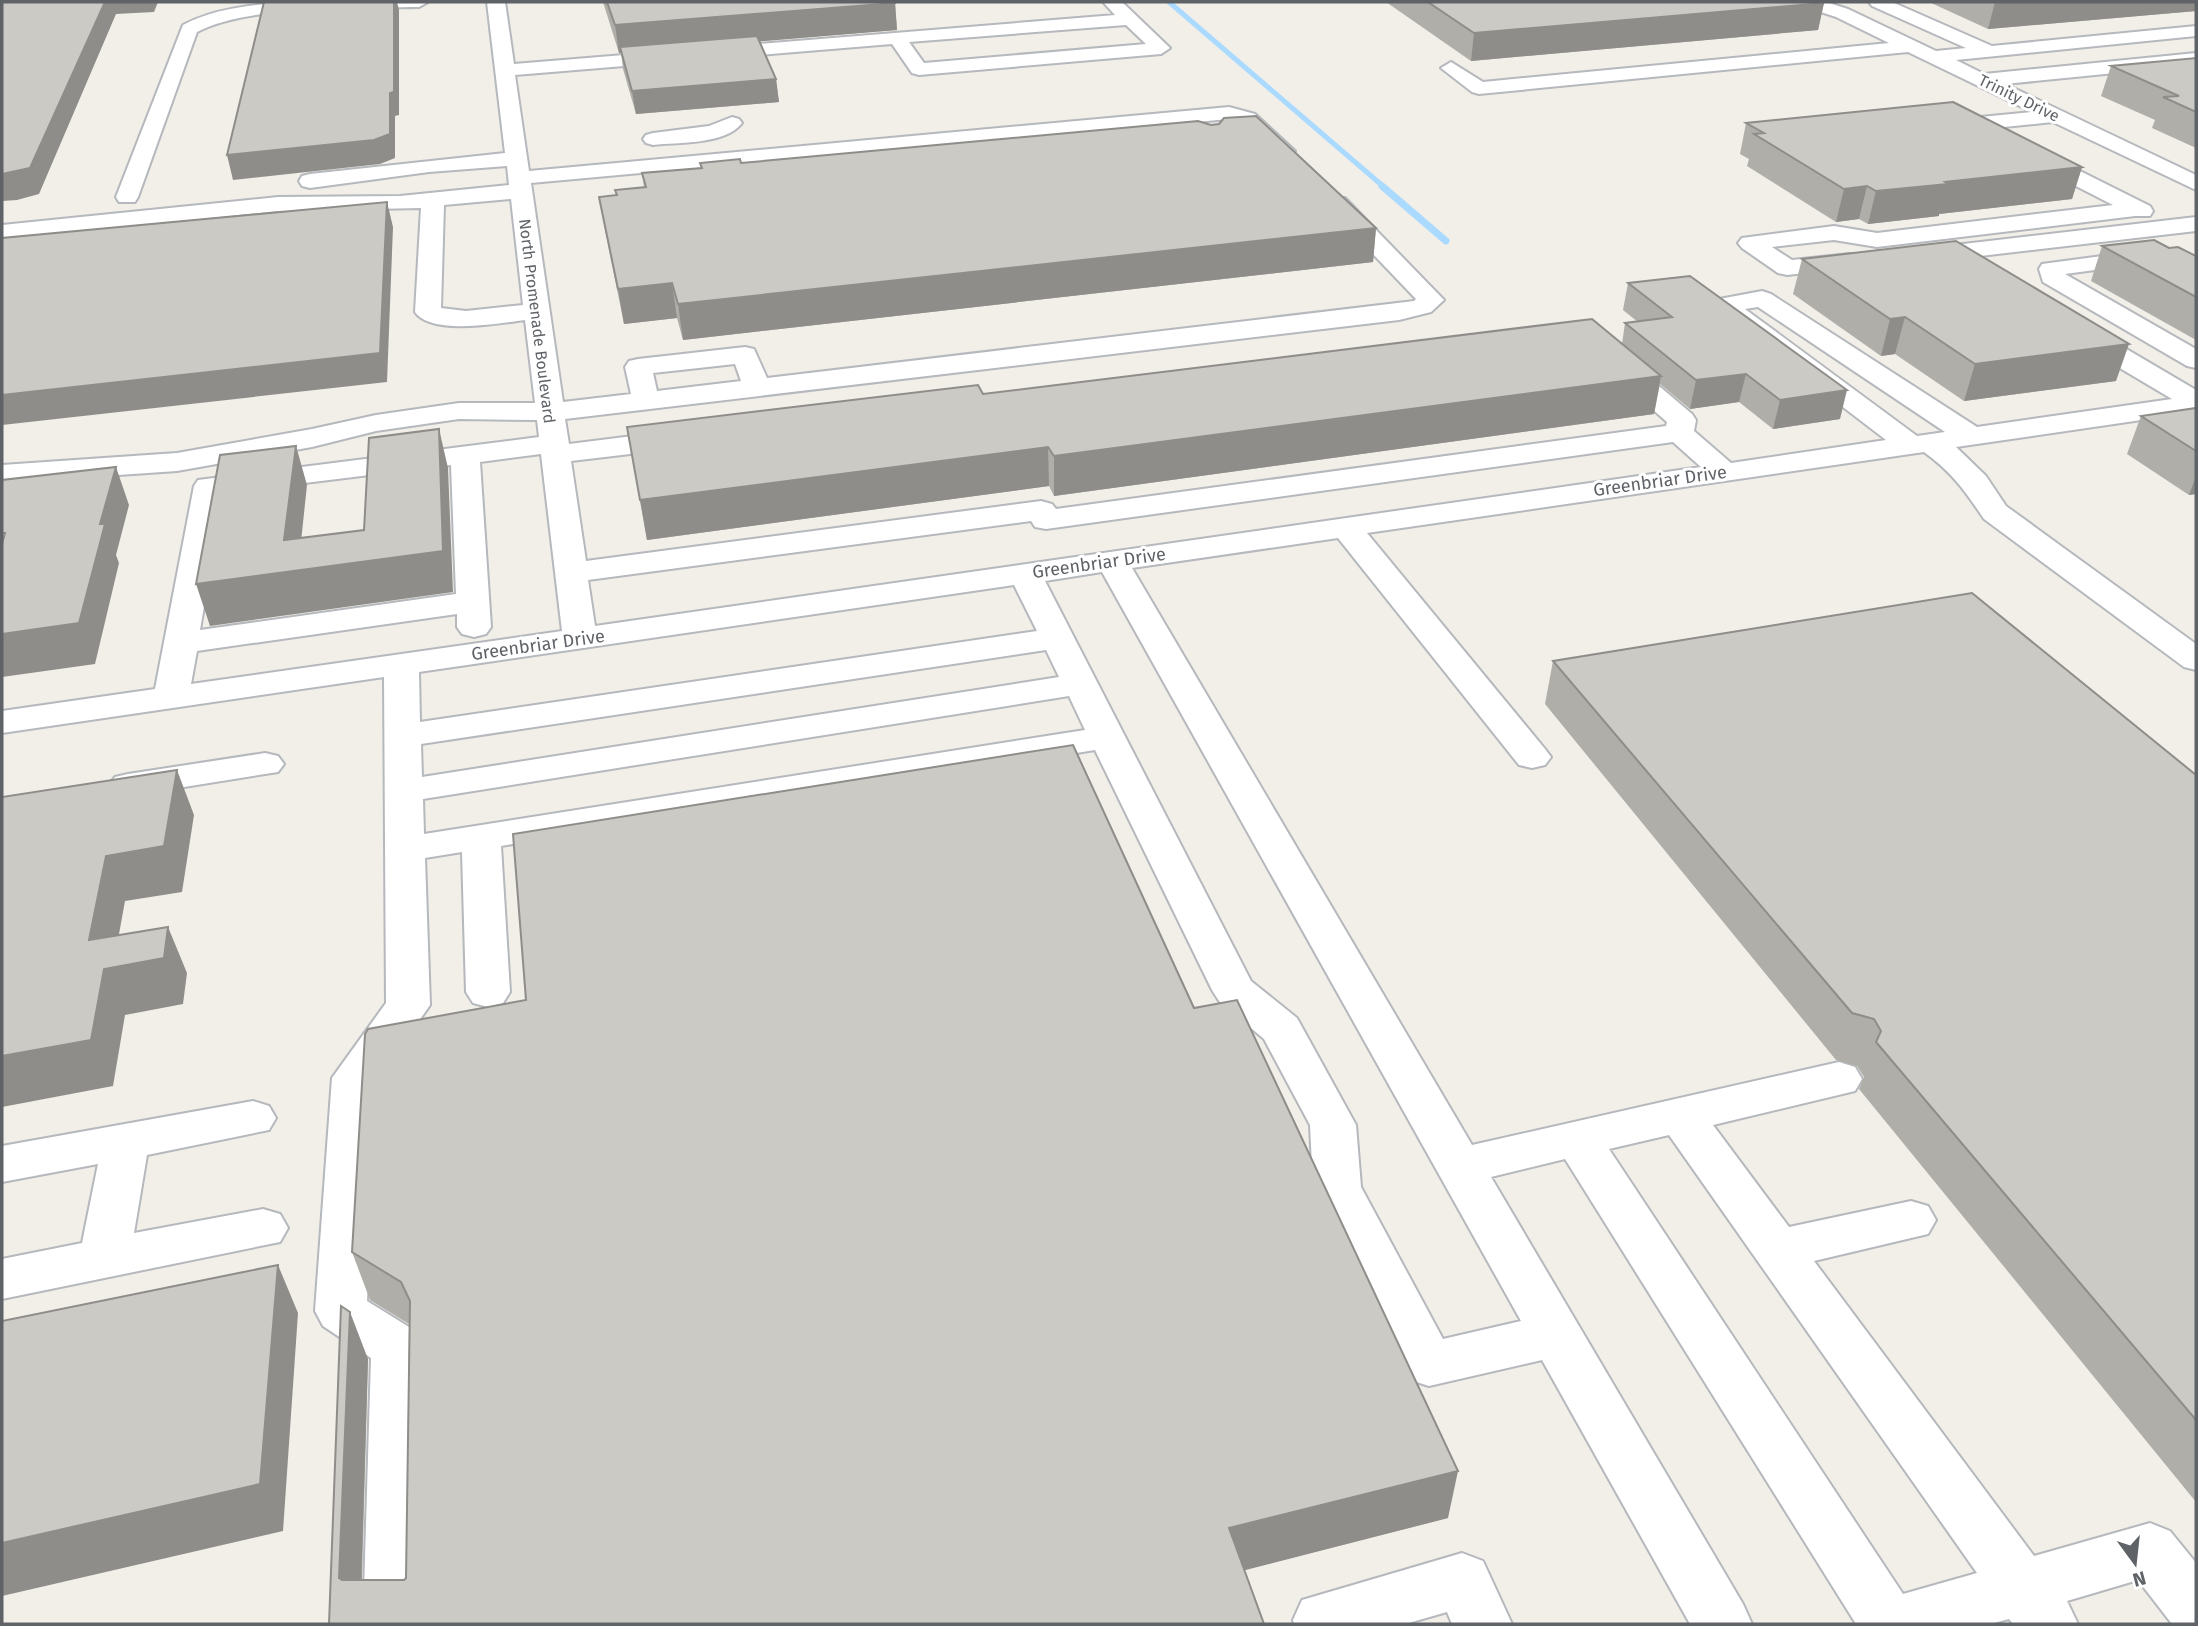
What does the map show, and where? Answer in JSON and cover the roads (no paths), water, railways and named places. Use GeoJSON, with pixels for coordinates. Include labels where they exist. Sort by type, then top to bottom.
{"type":"FeatureCollection","features":[{"type":"Feature","properties":{"kind":"street"},"geometry":{"type":"LineString","coordinates":[[127,197],[189,29],[194,23],[238,13],[419,2]]}},
{"type":"Feature","properties":{"kind":"street","name":"North Promenade Boulevard"},"geometry":{"type":"LineString","coordinates":[[496,2],[580,639]]}},
{"type":"Feature","properties":{"kind":"street"},"geometry":{"type":"LineString","coordinates":[[898,38],[919,69],[1161,48],[1112,2]]}},
{"type":"Feature","properties":{"kind":"street","name":"Trinity Drive"},"geometry":{"type":"LineString","coordinates":[[1809,2],[1835,8],[2196,183]]}},
{"type":"Feature","properties":{"kind":"street"},"geometry":{"type":"LineString","coordinates":[[1878,2],[1989,51]]}},
{"type":"Feature","properties":{"kind":"street"},"geometry":{"type":"LineString","coordinates":[[505,70],[1130,19]]}},
{"type":"Feature","properties":{"kind":"street"},"geometry":{"type":"LineString","coordinates":[[1933,57],[2196,32]]}},
{"type":"Feature","properties":{"kind":"street"},"geometry":{"type":"LineString","coordinates":[[1451,68],[1479,88],[1911,46]]}},
{"type":"Feature","properties":{"kind":"street"},"geometry":{"type":"LineString","coordinates":[[1982,80],[2196,59]]}},
{"type":"Feature","properties":{"kind":"street"},"geometry":{"type":"LineString","coordinates":[[2122,66],[2158,81]]}},
{"type":"Feature","properties":{"kind":"street"},"geometry":{"type":"LineString","coordinates":[[2077,71],[2109,85]]}},
{"type":"Feature","properties":{"kind":"street"},"geometry":{"type":"LineString","coordinates":[[102,200],[359,177],[429,166],[602,171],[659,176],[877,145],[1229,113],[1248,118],[1298,165]]}},
{"type":"Feature","properties":{"kind":"street"},"geometry":{"type":"LineString","coordinates":[[2055,116],[1970,124],[2138,209],[2185,225]]}},
{"type":"Feature","properties":{"kind":"street"},"geometry":{"type":"LineString","coordinates":[[1180,117],[1198,136]]}},
{"type":"Feature","properties":{"kind":"street"},"geometry":{"type":"LineString","coordinates":[[634,141],[714,132],[732,123]]}},
{"type":"Feature","properties":{"kind":"street"},"geometry":{"type":"LineString","coordinates":[[877,145],[889,164]]}},
{"type":"Feature","properties":{"kind":"street"},"geometry":{"type":"LineString","coordinates":[[2,232],[278,204],[433,200],[518,170],[542,150]]}},
{"type":"Feature","properties":{"kind":"street"},"geometry":{"type":"LineString","coordinates":[[602,171],[607,189],[615,191]]}},
{"type":"Feature","properties":{"kind":"street"},"geometry":{"type":"LineString","coordinates":[[2,474],[177,462],[312,438],[376,423],[458,411],[549,412],[646,401],[757,388],[853,366],[1356,306],[1422,307],[1431,300],[1325,191]]}},
{"type":"Feature","properties":{"kind":"street"},"geometry":{"type":"LineString","coordinates":[[433,200],[428,312],[438,317],[454,318],[536,312]]}},
{"type":"Feature","properties":{"kind":"street"},"geometry":{"type":"LineString","coordinates":[[2138,209],[1877,240],[1834,233],[1749,243],[1787,268],[1901,254],[1924,256],[2185,225]]}},
{"type":"Feature","properties":{"kind":"street"},"geometry":{"type":"LineString","coordinates":[[1877,240],[1901,254]]}},
{"type":"Feature","properties":{"kind":"street"},"geometry":{"type":"LineString","coordinates":[[2170,254],[2051,269],[2052,277],[2196,360]]}},
{"type":"Feature","properties":{"kind":"street"},"geometry":{"type":"LineString","coordinates":[[1971,436],[1762,299],[1723,305],[1920,444],[1956,461],[1975,482],[1995,512],[2196,660]]}},
{"type":"Feature","properties":{"kind":"street"},"geometry":{"type":"LineString","coordinates":[[2055,318],[2196,403]]}},
{"type":"Feature","properties":{"kind":"street"},"geometry":{"type":"LineString","coordinates":[[1597,348],[1682,420],[1679,433]]}},
{"type":"Feature","properties":{"kind":"street","name":"Greenbriar Drive"},"geometry":{"type":"LineString","coordinates":[[2,722],[2196,403]]}},
{"type":"Feature","properties":{"kind":"street"},"geometry":{"type":"LineString","coordinates":[[571,573],[1337,480],[1679,433],[1724,472]]}},
{"type":"Feature","properties":{"kind":"street"},"geometry":{"type":"LineString","coordinates":[[171,698],[209,486],[465,454],[706,436]]}},
{"type":"Feature","properties":{"kind":"street"},"geometry":{"type":"LineString","coordinates":[[465,454],[476,654]]}},
{"type":"Feature","properties":{"kind":"street"},"geometry":{"type":"LineString","coordinates":[[1337,480],[1345,526]]}},
{"type":"Feature","properties":{"kind":"street"},"geometry":{"type":"LineString","coordinates":[[1285,486],[1345,526],[1532,757]]}},
{"type":"Feature","properties":{"kind":"street"},"geometry":{"type":"LineString","coordinates":[[1112,561],[1722,1624]]}},
{"type":"Feature","properties":{"kind":"street"},"geometry":{"type":"LineString","coordinates":[[1025,574],[1234,990],[1281,1029],[1333,1125],[1337,1187],[1429,1364],[1556,1335]]}},
{"type":"Feature","properties":{"kind":"street"},"geometry":{"type":"LineString","coordinates":[[181,643],[473,602]]}},
{"type":"Feature","properties":{"kind":"street"},"geometry":{"type":"LineString","coordinates":[[402,736],[1058,638]]}},
{"type":"Feature","properties":{"kind":"street"},"geometry":{"type":"LineString","coordinates":[[393,1624],[398,1348],[341,1311],[355,1078],[408,1005],[401,665]]}},
{"type":"Feature","properties":{"kind":"street"},"geometry":{"type":"LineString","coordinates":[[404,791],[1080,684]]}},
{"type":"Feature","properties":{"kind":"street"},"geometry":{"type":"LineString","coordinates":[[488,992],[494,835],[501,775],[498,722]]}},
{"type":"Feature","properties":{"kind":"street"},"geometry":{"type":"LineString","coordinates":[[834,723],[850,778]]}},
{"type":"Feature","properties":{"kind":"street"},"geometry":{"type":"LineString","coordinates":[[405,849],[1107,737]]}},
{"type":"Feature","properties":{"kind":"street"},"geometry":{"type":"LineString","coordinates":[[99,789],[265,764]]}},
{"type":"Feature","properties":{"kind":"street"},"geometry":{"type":"LineString","coordinates":[[1459,1166],[1839,1079]]}},
{"type":"Feature","properties":{"kind":"street"},"geometry":{"type":"LineString","coordinates":[[1680,1115],[2035,1606]]}},
{"type":"Feature","properties":{"kind":"street"},"geometry":{"type":"LineString","coordinates":[[2,1164],[253,1118]]}},
{"type":"Feature","properties":{"kind":"street"},"geometry":{"type":"LineString","coordinates":[[1577,1139],[1889,1624]]}},
{"type":"Feature","properties":{"kind":"street"},"geometry":{"type":"LineString","coordinates":[[104,1259],[126,1141]]}},
{"type":"Feature","properties":{"kind":"street"},"geometry":{"type":"LineString","coordinates":[[1777,1249],[1911,1220]]}},
{"type":"Feature","properties":{"kind":"street"},"geometry":{"type":"LineString","coordinates":[[2,1279],[263,1228]]}},
{"type":"Feature","properties":{"kind":"street"},"geometry":{"type":"LineString","coordinates":[[1896,1624],[2035,1606],[2150,1550],[2196,1608]]}},
{"type":"Feature","properties":{"kind":"street"},"geometry":{"type":"LineString","coordinates":[[1324,1624],[1323,1620],[1462,1580],[1482,1624]]}},
{"type":"Feature","properties":{"kind":"waterway"},"geometry":{"type":"LineString","coordinates":[[1169,2],[1384,187]]}},
{"type":"Feature","properties":{"kind":"waterway"},"geometry":{"type":"LineString","coordinates":[[1382,186],[1446,241]]}}]}
